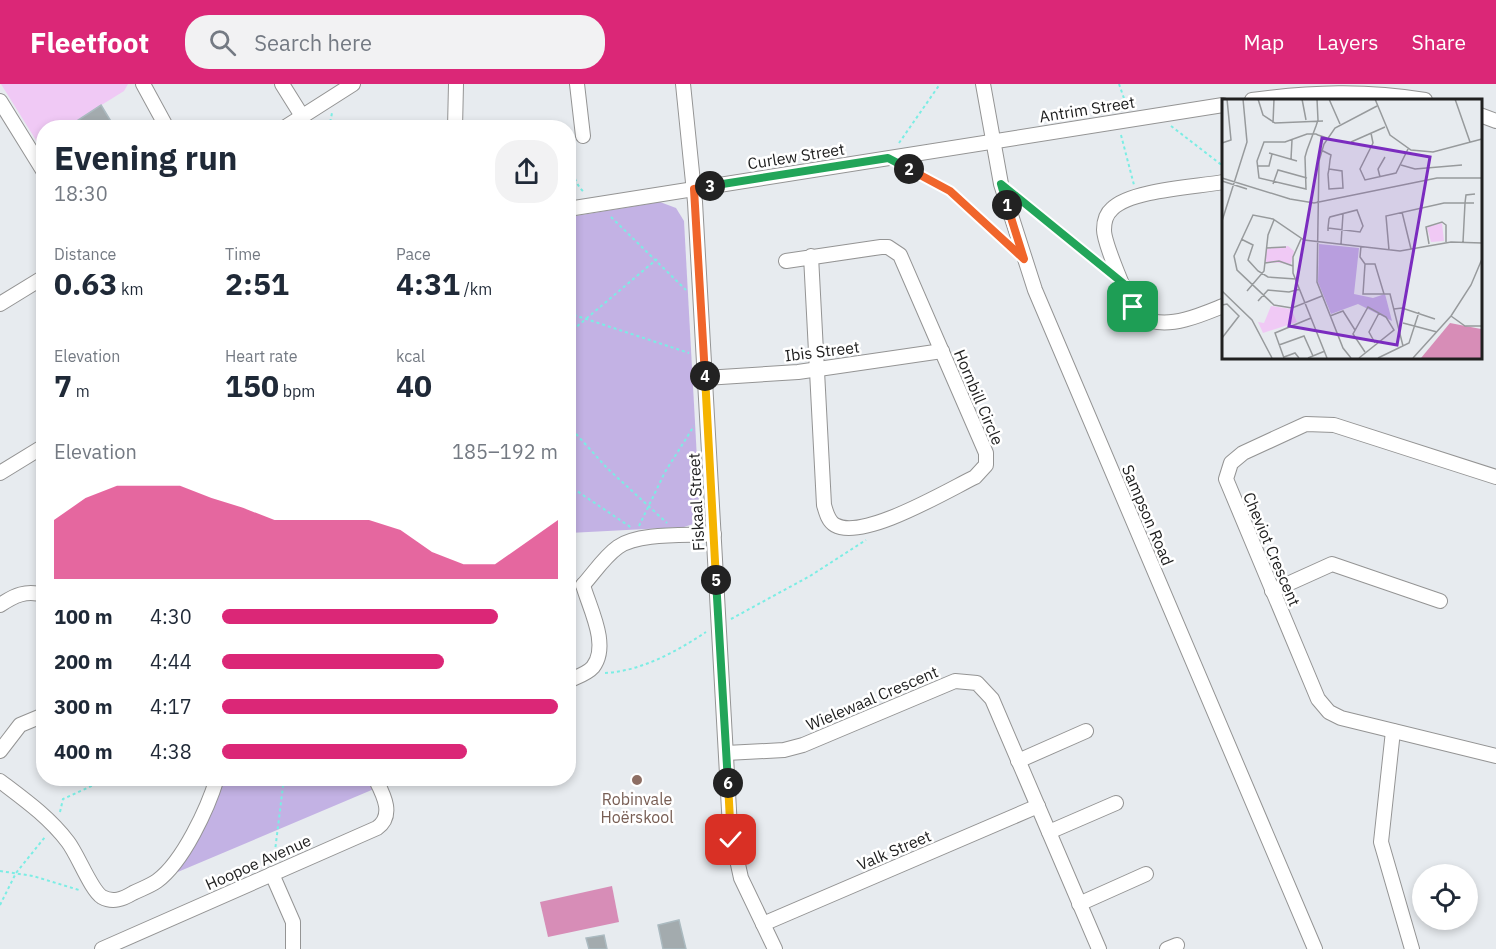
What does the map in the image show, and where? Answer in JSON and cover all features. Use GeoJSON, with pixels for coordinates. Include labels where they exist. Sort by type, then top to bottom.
{"type":"FeatureCollection","features":[{"type":"Feature","properties":{"kind":"street"},"geometry":{"type":"LineString","coordinates":[[144,84],[163,120]]}},
{"type":"Feature","properties":{"kind":"street"},"geometry":{"type":"LineString","coordinates":[[282,84],[302,116]]}},
{"type":"Feature","properties":{"kind":"street"},"geometry":{"type":"LineString","coordinates":[[296,120],[353,84]]}},
{"type":"Feature","properties":{"kind":"street"},"geometry":{"type":"LineString","coordinates":[[455,120],[456,84]]}},
{"type":"Feature","properties":{"kind":"street"},"geometry":{"type":"LineString","coordinates":[[577,84],[583,136]]}},
{"type":"Feature","properties":{"kind":"street","name":"Fiskaal Street"},"geometry":{"type":"LineString","coordinates":[[683,84],[694,189],[726,753],[734,853],[741,878],[775,949]]}},
{"type":"Feature","properties":{"kind":"street","name":"Sampson Road"},"geometry":{"type":"LineString","coordinates":[[983,84],[1012,225],[1035,290],[1315,949]]}},
{"type":"Feature","properties":{"kind":"street"},"geometry":{"type":"LineString","coordinates":[[1261,99],[1326,92],[1404,99]]}},
{"type":"Feature","properties":{"kind":"street"},"geometry":{"type":"LineString","coordinates":[[0,101],[36,159]]}},
{"type":"Feature","properties":{"kind":"street","name":"Antrim Street"},"geometry":{"type":"LineString","coordinates":[[993,141],[1222,105]]}},
{"type":"Feature","properties":{"kind":"street"},"geometry":{"type":"LineString","coordinates":[[1481,116],[1496,120]]}},
{"type":"Feature","properties":{"kind":"street","name":"Curlew Street"},"geometry":{"type":"LineString","coordinates":[[576,208],[993,141]]}},
{"type":"Feature","properties":{"kind":"street"},"geometry":{"type":"LineString","coordinates":[[1222,182],[1137,196],[1120,202],[1111,209],[1104,226],[1107,243],[1137,312],[1152,322],[1167,322],[1206,313],[1222,306]]}},
{"type":"Feature","properties":{"kind":"street","name":"Hornbill Circle"},"geometry":{"type":"LineString","coordinates":[[786,261],[811,256],[881,247],[895,251],[906,264],[986,453],[986,465],[975,477],[873,525],[853,527],[835,525],[826,513],[823,498],[811,256]]}},
{"type":"Feature","properties":{"kind":"street"},"geometry":{"type":"LineString","coordinates":[[0,304],[36,282]]}},
{"type":"Feature","properties":{"kind":"street","name":"Ibis Street"},"geometry":{"type":"LineString","coordinates":[[705,378],[818,369],[942,351]]}},
{"type":"Feature","properties":{"kind":"street","name":"Cheviot Crescent"},"geometry":{"type":"LineString","coordinates":[[1496,477],[1334,425],[1318,423],[1293,428],[1243,453],[1231,463],[1226,479],[1324,709],[1341,718],[1496,756]]}},
{"type":"Feature","properties":{"kind":"street"},"geometry":{"type":"LineString","coordinates":[[0,473],[36,451]]}},
{"type":"Feature","properties":{"kind":"street"},"geometry":{"type":"LineString","coordinates":[[576,585],[583,585],[612,552],[626,543],[714,534]]}},
{"type":"Feature","properties":{"kind":"street"},"geometry":{"type":"LineString","coordinates":[[1272,591],[1332,564],[1440,601]]}},
{"type":"Feature","properties":{"kind":"street"},"geometry":{"type":"LineString","coordinates":[[576,677],[587,672],[597,660],[599,647],[595,621],[583,585]]}},
{"type":"Feature","properties":{"kind":"street"},"geometry":{"type":"LineString","coordinates":[[0,605],[19,594],[36,593]]}},
{"type":"Feature","properties":{"kind":"street","name":"Wielewaal Crescent"},"geometry":{"type":"LineString","coordinates":[[726,753],[784,750],[803,746],[947,683],[962,680],[977,683],[988,692],[1099,949]]}},
{"type":"Feature","properties":{"kind":"street"},"geometry":{"type":"LineString","coordinates":[[0,751],[20,725],[36,718]]}},
{"type":"Feature","properties":{"kind":"street"},"geometry":{"type":"LineString","coordinates":[[1018,761],[1086,731]]}},
{"type":"Feature","properties":{"kind":"street"},"geometry":{"type":"LineString","coordinates":[[1393,731],[1381,842],[1412,949]]}},
{"type":"Feature","properties":{"kind":"street"},"geometry":{"type":"LineString","coordinates":[[0,781],[48,819],[81,861],[96,891],[108,899],[119,899],[157,881],[166,873],[201,821],[214,786]]}},
{"type":"Feature","properties":{"kind":"street","name":"Hoopoe Avenue"},"geometry":{"type":"LineString","coordinates":[[102,949],[381,825],[386,817],[386,801],[379,786]]}},
{"type":"Feature","properties":{"kind":"street"},"geometry":{"type":"LineString","coordinates":[[1048,832],[1116,803]]}},
{"type":"Feature","properties":{"kind":"street","name":"Valk Street"},"geometry":{"type":"LineString","coordinates":[[763,924],[1038,806]]}},
{"type":"Feature","properties":{"kind":"street"},"geometry":{"type":"LineString","coordinates":[[272,874],[293,922],[293,949]]}},
{"type":"Feature","properties":{"kind":"street"},"geometry":{"type":"LineString","coordinates":[[1079,904],[1146,874]]}},
{"type":"Feature","properties":{"kind":"path"},"geometry":{"type":"LineString","coordinates":[[888,158],[940,84]]}},
{"type":"Feature","properties":{"kind":"path"},"geometry":{"type":"LineString","coordinates":[[1119,84],[1137,196]]}},
{"type":"Feature","properties":{"kind":"path"},"geometry":{"type":"LineString","coordinates":[[1162,114],[1172,127],[1222,165]]}},
{"type":"Feature","properties":{"kind":"path"},"geometry":{"type":"LineString","coordinates":[[576,135],[583,136]]}},
{"type":"Feature","properties":{"kind":"path"},"geometry":{"type":"LineString","coordinates":[[909,169],[950,191],[1007,244]]}},
{"type":"Feature","properties":{"kind":"path"},"geometry":{"type":"LineString","coordinates":[[576,180],[580,189],[601,204],[612,218],[657,259],[690,294],[700,293]]}},
{"type":"Feature","properties":{"kind":"path"},"geometry":{"type":"LineString","coordinates":[[1019,199],[1106,270]]}},
{"type":"Feature","properties":{"kind":"path"},"geometry":{"type":"LineString","coordinates":[[576,327],[657,259]]}},
{"type":"Feature","properties":{"kind":"path"},"geometry":{"type":"LineString","coordinates":[[576,315],[693,354],[704,355]]}},
{"type":"Feature","properties":{"kind":"path"},"geometry":{"type":"LineString","coordinates":[[576,490],[637,531],[665,472],[697,421],[708,420]]}},
{"type":"Feature","properties":{"kind":"path"},"geometry":{"type":"LineString","coordinates":[[576,434],[607,468],[675,530],[678,537]]}},
{"type":"Feature","properties":{"kind":"path"},"geometry":{"type":"LineString","coordinates":[[587,672],[627,672],[684,647],[707,631],[719,630],[736,615],[810,576],[869,538],[873,525]]}},
{"type":"Feature","properties":{"kind":"path"},"geometry":{"type":"LineString","coordinates":[[272,874],[283,786]]}},
{"type":"Feature","properties":{"kind":"path"},"geometry":{"type":"LineString","coordinates":[[0,871],[33,876],[81,890],[96,891]]}},
{"type":"Feature","properties":{"kind":"shaded area"},"geometry":{"type":"Polygon","coordinates":[[[1,84],[128,84],[124,91],[77,120],[36,120],[36,140],[1,84]]]}},
{"type":"Feature","properties":{"kind":"shaded area"},"geometry":{"type":"Polygon","coordinates":[[[660,202],[676,208],[684,221],[700,514],[693,524],[684,527],[576,533],[576,216],[660,202]]]}},
{"type":"Feature","properties":{"kind":"shaded area"},"geometry":{"type":"Polygon","coordinates":[[[221,786],[372,786],[374,789],[173,874],[210,817],[221,786]]]}},
{"type":"Feature","properties":{"kind":"shaded area"},"geometry":{"type":"Polygon","coordinates":[[[612,886],[619,922],[548,937],[540,902],[612,886]]]}},
{"type":"Feature","properties":{"kind":"building"},"geometry":{"type":"Polygon","coordinates":[[[101,105],[110,120],[78,120],[101,105]]]}},
{"type":"Feature","properties":{"kind":"building"},"geometry":{"type":"Polygon","coordinates":[[[679,920],[686,949],[663,949],[658,925],[679,920]]]}},
{"type":"Feature","properties":{"kind":"building"},"geometry":{"type":"Polygon","coordinates":[[[604,935],[607,949],[589,949],[586,938],[604,935]]]}},
{"type":"Feature","properties":{"kind":"place","name":"Robinvale Hoërskool"},"geometry":{"type":"Point","coordinates":[637,780]}},
{"type":"Feature","properties":{"kind":"route"},"geometry":{"type":"LineString","coordinates":[[731,840],[694,189],[888,158],[950,191],[1024,259],[1001,184],[1124,284],[1133,307]]}}]}
